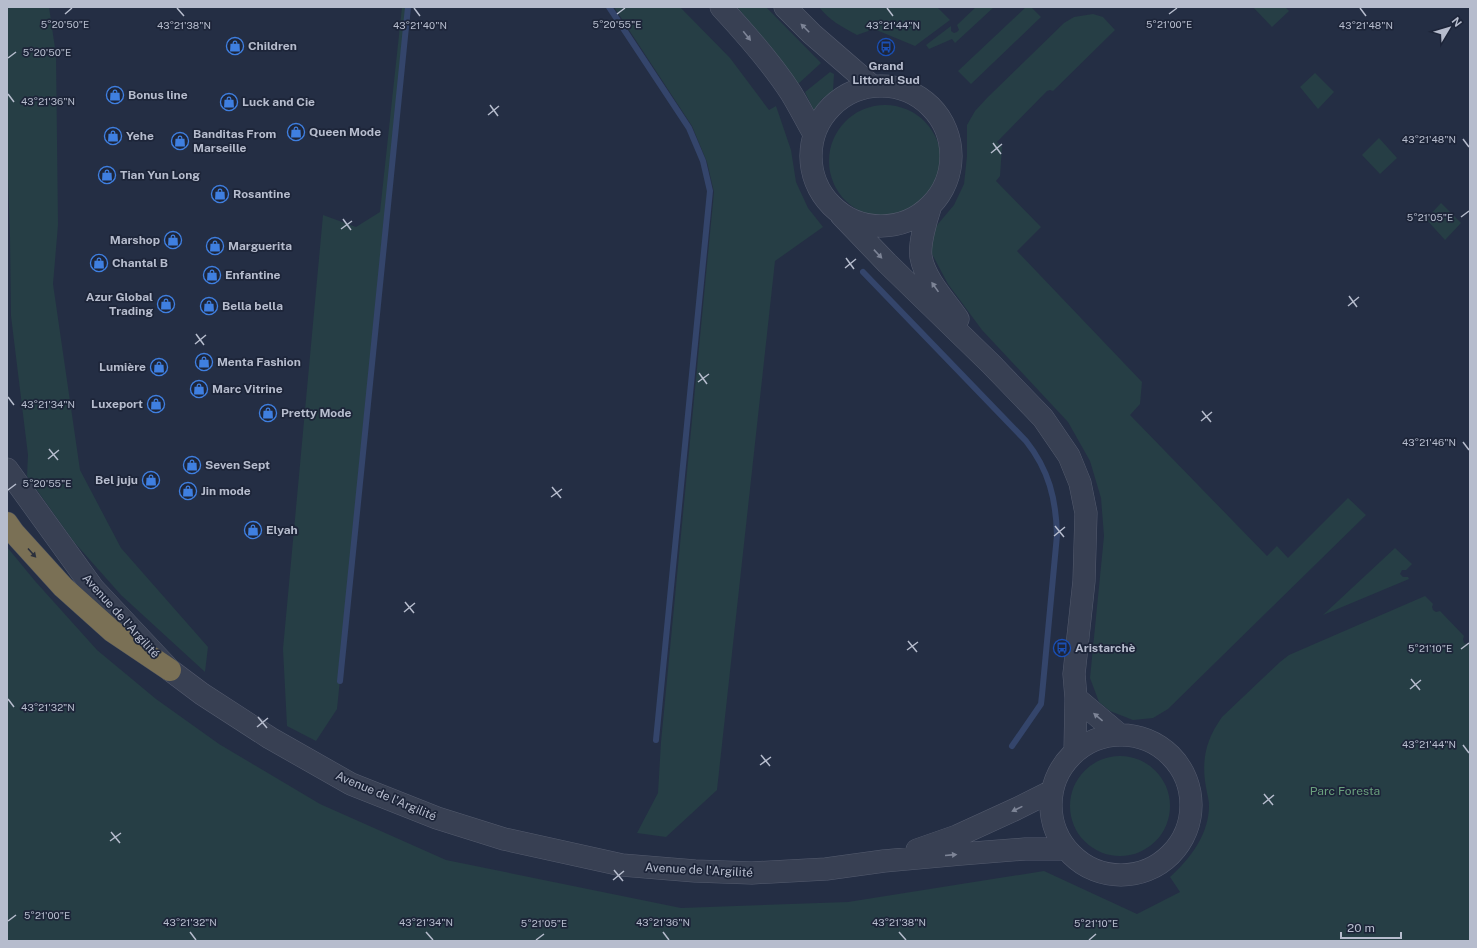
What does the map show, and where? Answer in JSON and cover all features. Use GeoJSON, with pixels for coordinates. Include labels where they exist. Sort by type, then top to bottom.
{"type":"FeatureCollection","features":[{"type":"Feature","properties":{"kind":"highway"},"geometry":{"type":"LineString","coordinates":[[7,523],[14,533],[63,587],[112,631],[170,670]]}},
{"type":"Feature","properties":{"kind":"street"},"geometry":{"type":"LineString","coordinates":[[721,7],[744,32],[776,72],[791,93],[814,134]]}},
{"type":"Feature","properties":{"kind":"street"},"geometry":{"type":"LineString","coordinates":[[785,7],[812,34],[872,86]]}},
{"type":"Feature","properties":{"kind":"street"},"geometry":{"type":"LineString","coordinates":[[990,364],[929,277],[921,257],[924,225],[930,208],[944,190],[951,168],[951,145],[944,123],[934,109],[921,98],[906,90],[889,86],[872,86],[846,94],[826,111],[814,134],[810,156],[814,179],[824,199],[841,215],[886,264],[990,364],[1043,418],[1069,456],[1080,483],[1086,513],[1084,581],[1074,674],[1076,698],[1075,752]]}},
{"type":"Feature","properties":{"kind":"street"},"geometry":{"type":"LineString","coordinates":[[841,215],[863,225],[887,228],[910,221],[930,208]]}},
{"type":"Feature","properties":{"kind":"street","name":"Avenue de l'Argilité"},"geometry":{"type":"LineString","coordinates":[[7,469],[93,588],[170,670],[202,694],[270,738],[351,784],[437,818],[504,839],[622,865],[695,871],[752,873],[818,869],[884,861],[1025,849],[1065,849]]}},
{"type":"Feature","properties":{"kind":"street"},"geometry":{"type":"LineString","coordinates":[[7,489],[93,588]]}},
{"type":"Feature","properties":{"kind":"street"},"geometry":{"type":"LineString","coordinates":[[1076,698],[1120,735]]}},
{"type":"Feature","properties":{"kind":"street"},"geometry":{"type":"LineString","coordinates":[[1120,735],[1134,736],[1161,746],[1172,756],[1181,768],[1189,786],[1192,805],[1189,824],[1182,842],[1169,858],[1153,869],[1138,875],[1116,876],[1096,872],[1079,862],[1065,849],[1055,831],[1051,812],[1052,791],[1056,776],[1064,763],[1075,752],[1088,743],[1105,737],[1120,735]]}},
{"type":"Feature","properties":{"kind":"street","name":"Avenue de l'Argilité"},"geometry":{"type":"LineString","coordinates":[[884,861],[957,836],[1052,791]]}},
{"type":"Feature","properties":{"kind":"green space"},"geometry":{"type":"Polygon","coordinates":[[[7,7],[49,7],[56,55],[58,225],[53,284],[80,470],[121,548],[208,647],[205,672],[121,595],[74,542],[27,476],[28,455],[11,316],[7,150],[7,7]]]}},
{"type":"Feature","properties":{"kind":"green space"},"geometry":{"type":"Polygon","coordinates":[[[402,7],[408,7],[337,709],[316,741],[287,726],[283,649],[323,215],[356,227],[380,212],[402,7]]]}},
{"type":"Feature","properties":{"kind":"green space"},"geometry":{"type":"Polygon","coordinates":[[[614,7],[680,7],[730,58],[769,110],[776,106],[791,150],[796,182],[808,208],[823,227],[775,261],[717,790],[666,837],[637,833],[658,793],[661,742],[714,192],[707,162],[692,126],[614,7]]]}},
{"type":"Feature","properties":{"kind":"green space"},"geometry":{"type":"Polygon","coordinates":[[[737,7],[766,7],[821,63],[798,84],[772,48],[737,7]]]}},
{"type":"Feature","properties":{"kind":"green space"},"geometry":{"type":"Polygon","coordinates":[[[819,7],[937,7],[950,20],[915,46],[874,29],[857,35],[831,19],[819,7]]]}},
{"type":"Feature","properties":{"kind":"green space"},"geometry":{"type":"Polygon","coordinates":[[[976,7],[994,7],[955,43],[952,39],[929,49],[926,45],[951,26],[951,31],[954,33],[957,32],[959,30],[957,25],[976,7]]]}},
{"type":"Feature","properties":{"kind":"green space"},"geometry":{"type":"Polygon","coordinates":[[[1026,7],[1031,7],[1041,17],[971,84],[958,71],[1026,7]]]}},
{"type":"Feature","properties":{"kind":"green space"},"geometry":{"type":"Polygon","coordinates":[[[1253,7],[1285,7],[1289,11],[1272,27],[1253,7]]]}},
{"type":"Feature","properties":{"kind":"green space"},"geometry":{"type":"Polygon","coordinates":[[[1093,14],[1103,17],[1115,30],[1053,91],[1047,91],[997,142],[1002,147],[1000,176],[996,181],[1041,227],[1017,251],[1142,382],[1140,404],[1130,415],[1267,556],[1277,546],[1288,558],[1348,498],[1366,515],[1168,709],[1153,718],[1133,720],[1110,711],[1099,702],[1090,678],[1104,536],[1101,498],[1090,461],[1068,422],[982,330],[948,284],[932,254],[929,240],[938,224],[954,205],[964,184],[967,156],[967,125],[975,111],[1064,23],[1074,17],[1093,14]]]}},
{"type":"Feature","properties":{"kind":"green space"},"geometry":{"type":"Polygon","coordinates":[[[830,72],[834,74],[833,91],[822,99],[814,111],[805,92],[830,72]]]}},
{"type":"Feature","properties":{"kind":"green space"},"geometry":{"type":"Polygon","coordinates":[[[1315,73],[1334,92],[1318,109],[1300,87],[1315,73]]]}},
{"type":"Feature","properties":{"kind":"green space"},"geometry":{"type":"Polygon","coordinates":[[[885,105],[907,109],[925,121],[937,139],[941,161],[937,183],[925,201],[907,213],[885,217],[863,213],[845,201],[833,183],[829,161],[833,139],[845,121],[863,109],[885,105]]]}},
{"type":"Feature","properties":{"kind":"green space"},"geometry":{"type":"Polygon","coordinates":[[[1379,138],[1397,158],[1380,174],[1362,155],[1379,138]]]}},
{"type":"Feature","properties":{"kind":"green space"},"geometry":{"type":"Polygon","coordinates":[[[1441,203],[1461,223],[1445,240],[1426,219],[1441,203]]]}},
{"type":"Feature","properties":{"kind":"green space","name":"Parc Foresta"},"geometry":{"type":"Polygon","coordinates":[[[7,547],[35,581],[97,650],[156,699],[219,744],[320,804],[446,860],[681,908],[848,902],[1044,871],[1137,914],[1180,892],[1170,877],[1185,862],[1203,835],[1209,803],[1205,784],[1205,756],[1209,740],[1222,717],[1289,655],[1425,596],[1433,604],[1433,610],[1436,612],[1440,611],[1464,636],[1464,643],[1470,643],[1470,941],[7,941],[7,547]]]}},
{"type":"Feature","properties":{"kind":"green space"},"geometry":{"type":"Polygon","coordinates":[[[1395,548],[1412,564],[1406,570],[1402,570],[1400,574],[1403,577],[1408,577],[1409,579],[1323,615],[1395,548]]]}},
{"type":"Feature","properties":{"kind":"green space"},"geometry":{"type":"Polygon","coordinates":[[[1120,756],[1139,760],[1155,771],[1166,787],[1170,806],[1166,825],[1155,841],[1139,852],[1120,856],[1101,852],[1085,841],[1074,825],[1070,806],[1074,787],[1085,771],[1101,760],[1120,756]]]}},
{"type":"Feature","properties":{"kind":"waterway"},"geometry":{"type":"LineString","coordinates":[[340,681],[408,7]]}},
{"type":"Feature","properties":{"kind":"waterway"},"geometry":{"type":"LineString","coordinates":[[609,7],[689,128],[703,161],[710,191],[656,740]]}},
{"type":"Feature","properties":{"kind":"waterway"},"geometry":{"type":"LineString","coordinates":[[863,272],[1026,441],[1034,452],[1050,485],[1055,509],[1057,535],[1041,704],[1012,746]]}},
{"type":"Feature","properties":{"kind":"place","name":"Children"},"geometry":{"type":"Point","coordinates":[235,46]}},
{"type":"Feature","properties":{"kind":"place","name":"Grand Littoral Sud"},"geometry":{"type":"Point","coordinates":[886,47]}},
{"type":"Feature","properties":{"kind":"place","name":"Bonus line"},"geometry":{"type":"Point","coordinates":[115,95]}},
{"type":"Feature","properties":{"kind":"place","name":"Luck and Cie"},"geometry":{"type":"Point","coordinates":[229,102]}},
{"type":"Feature","properties":{"kind":"place","name":"Queen Mode"},"geometry":{"type":"Point","coordinates":[296,132]}},
{"type":"Feature","properties":{"kind":"place","name":"Yehe"},"geometry":{"type":"Point","coordinates":[113,136]}},
{"type":"Feature","properties":{"kind":"place","name":"Banditas From Marseille"},"geometry":{"type":"Point","coordinates":[180,141]}},
{"type":"Feature","properties":{"kind":"place","name":"Tian Yun Long"},"geometry":{"type":"Point","coordinates":[107,175]}},
{"type":"Feature","properties":{"kind":"place","name":"Rosantine"},"geometry":{"type":"Point","coordinates":[220,194]}},
{"type":"Feature","properties":{"kind":"place","name":"Marshop"},"geometry":{"type":"Point","coordinates":[173,240]}},
{"type":"Feature","properties":{"kind":"place","name":"Marguerita"},"geometry":{"type":"Point","coordinates":[215,246]}},
{"type":"Feature","properties":{"kind":"place","name":"Chantal B"},"geometry":{"type":"Point","coordinates":[99,263]}},
{"type":"Feature","properties":{"kind":"place","name":"Enfantine"},"geometry":{"type":"Point","coordinates":[212,275]}},
{"type":"Feature","properties":{"kind":"place","name":"Azur Global Trading"},"geometry":{"type":"Point","coordinates":[166,304]}},
{"type":"Feature","properties":{"kind":"place","name":"Bella bella"},"geometry":{"type":"Point","coordinates":[209,306]}},
{"type":"Feature","properties":{"kind":"place","name":"Menta Fashion"},"geometry":{"type":"Point","coordinates":[204,362]}},
{"type":"Feature","properties":{"kind":"place","name":"Lumière"},"geometry":{"type":"Point","coordinates":[159,367]}},
{"type":"Feature","properties":{"kind":"place","name":"Marc Vitrine"},"geometry":{"type":"Point","coordinates":[199,389]}},
{"type":"Feature","properties":{"kind":"place","name":"Luxeport"},"geometry":{"type":"Point","coordinates":[156,404]}},
{"type":"Feature","properties":{"kind":"place","name":"Pretty Mode"},"geometry":{"type":"Point","coordinates":[268,413]}},
{"type":"Feature","properties":{"kind":"place","name":"Seven Sept"},"geometry":{"type":"Point","coordinates":[192,465]}},
{"type":"Feature","properties":{"kind":"place","name":"Bel juju"},"geometry":{"type":"Point","coordinates":[151,480]}},
{"type":"Feature","properties":{"kind":"place","name":"Jin mode"},"geometry":{"type":"Point","coordinates":[188,491]}},
{"type":"Feature","properties":{"kind":"place","name":"Elyah"},"geometry":{"type":"Point","coordinates":[253,530]}},
{"type":"Feature","properties":{"kind":"place","name":"Aristarchè"},"geometry":{"type":"Point","coordinates":[1062,648]}}]}
